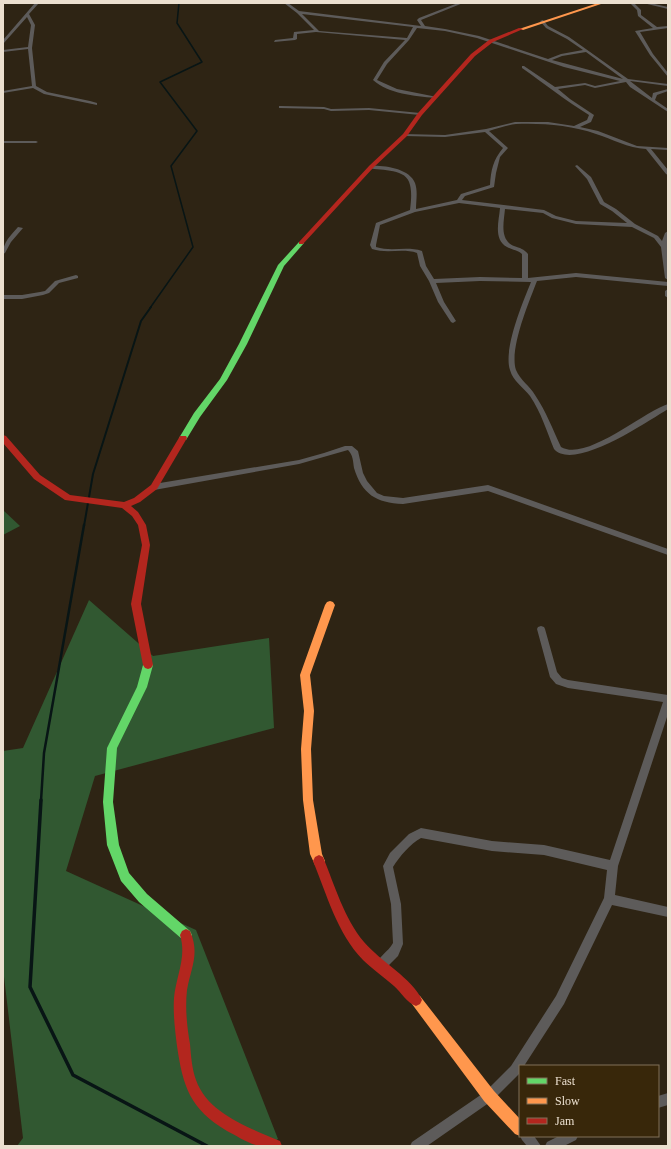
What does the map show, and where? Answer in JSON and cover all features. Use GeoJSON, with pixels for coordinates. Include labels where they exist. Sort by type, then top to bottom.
{"type":"FeatureCollection","features":[{"type":"Feature","properties":{"kind":"street"},"geometry":{"type":"LineString","coordinates":[[3,43],[15,27],[28,15],[37,3]]}},
{"type":"Feature","properties":{"kind":"street"},"geometry":{"type":"LineString","coordinates":[[286,3],[298,12],[317,31]]}},
{"type":"Feature","properties":{"kind":"street"},"geometry":{"type":"LineString","coordinates":[[424,28],[420,23],[420,19],[461,3]]}},
{"type":"Feature","properties":{"kind":"street"},"geometry":{"type":"LineString","coordinates":[[3,438],[37,477],[68,498],[124,504],[137,500],[154,488],[198,415],[223,380],[243,344],[269,287],[282,265],[371,167],[405,135],[420,114],[473,55],[491,41],[542,21],[602,3]]}},
{"type":"Feature","properties":{"kind":"street"},"geometry":{"type":"LineString","coordinates":[[632,3],[639,10],[639,15],[657,29]]}},
{"type":"Feature","properties":{"kind":"street"},"geometry":{"type":"LineString","coordinates":[[645,3],[668,8]]}},
{"type":"Feature","properties":{"kind":"street"},"geometry":{"type":"LineString","coordinates":[[298,12],[445,30],[491,41],[549,60],[627,81],[668,85]]}},
{"type":"Feature","properties":{"kind":"street"},"geometry":{"type":"LineString","coordinates":[[28,15],[33,25],[30,48],[34,87]]}},
{"type":"Feature","properties":{"kind":"street"},"geometry":{"type":"LineString","coordinates":[[542,21],[547,27],[568,38],[587,51],[668,111]]}},
{"type":"Feature","properties":{"kind":"street"},"geometry":{"type":"LineString","coordinates":[[415,27],[408,39],[386,63],[375,80],[380,84],[411,94],[435,97]]}},
{"type":"Feature","properties":{"kind":"street"},"geometry":{"type":"LineString","coordinates":[[668,27],[637,32],[651,54],[668,76]]}},
{"type":"Feature","properties":{"kind":"street"},"geometry":{"type":"LineString","coordinates":[[275,41],[293,40],[295,39],[295,33],[317,31],[408,39]]}},
{"type":"Feature","properties":{"kind":"street"},"geometry":{"type":"LineString","coordinates":[[3,51],[30,48]]}},
{"type":"Feature","properties":{"kind":"street"},"geometry":{"type":"LineString","coordinates":[[549,60],[561,55],[587,51]]}},
{"type":"Feature","properties":{"kind":"street"},"geometry":{"type":"LineString","coordinates":[[524,67],[554,88],[568,100],[592,115],[589,121],[575,127]]}},
{"type":"Feature","properties":{"kind":"street"},"geometry":{"type":"LineString","coordinates":[[554,88],[585,84],[595,87],[627,81]]}},
{"type":"Feature","properties":{"kind":"street"},"geometry":{"type":"LineString","coordinates":[[3,92],[34,87],[43,92],[83,99],[95,104]]}},
{"type":"Feature","properties":{"kind":"street"},"geometry":{"type":"LineString","coordinates":[[653,100],[655,94],[668,90]]}},
{"type":"Feature","properties":{"kind":"street"},"geometry":{"type":"LineString","coordinates":[[281,107],[324,108],[331,110],[369,109],[420,114]]}},
{"type":"Feature","properties":{"kind":"street"},"geometry":{"type":"LineString","coordinates":[[405,135],[445,136],[525,122],[575,127],[608,136],[636,147],[648,149],[668,149]]}},
{"type":"Feature","properties":{"kind":"street"},"geometry":{"type":"LineString","coordinates":[[459,201],[463,195],[492,186],[493,172],[498,157],[506,148],[486,130]]}},
{"type":"Feature","properties":{"kind":"street"},"geometry":{"type":"LineString","coordinates":[[3,142],[36,142]]}},
{"type":"Feature","properties":{"kind":"street"},"geometry":{"type":"LineString","coordinates":[[648,149],[668,173]]}},
{"type":"Feature","properties":{"kind":"street"},"geometry":{"type":"LineString","coordinates":[[577,166],[589,178],[596,190],[599,200],[633,225],[656,237],[664,248]]}},
{"type":"Feature","properties":{"kind":"street"},"geometry":{"type":"LineString","coordinates":[[371,167],[396,170],[409,178],[412,182],[413,211]]}},
{"type":"Feature","properties":{"kind":"street"},"geometry":{"type":"LineString","coordinates":[[453,321],[441,302],[432,281],[423,266],[420,252],[412,249],[377,250],[373,245],[378,224],[413,211],[459,201],[544,212],[553,218],[574,223],[633,225]]}},
{"type":"Feature","properties":{"kind":"street"},"geometry":{"type":"LineString","coordinates":[[503,207],[501,234],[508,245],[519,249],[525,254],[525,280]]}},
{"type":"Feature","properties":{"kind":"street"},"geometry":{"type":"LineString","coordinates":[[3,252],[6,240],[20,228]]}},
{"type":"Feature","properties":{"kind":"street"},"geometry":{"type":"LineString","coordinates":[[668,233],[665,239],[664,248],[668,278]]}},
{"type":"Feature","properties":{"kind":"street"},"geometry":{"type":"LineString","coordinates":[[432,281],[535,280],[576,275],[668,284]]}},
{"type":"Feature","properties":{"kind":"street"},"geometry":{"type":"LineString","coordinates":[[3,297],[22,297],[41,294],[47,292],[57,282],[76,277]]}},
{"type":"Feature","properties":{"kind":"street"},"geometry":{"type":"LineString","coordinates":[[535,280],[520,318],[512,355],[512,367],[518,380],[532,396],[558,449],[564,453],[580,451],[611,438],[668,406]]}},
{"type":"Feature","properties":{"kind":"street"},"geometry":{"type":"LineString","coordinates":[[668,291],[668,296]]}},
{"type":"Feature","properties":{"kind":"street"},"geometry":{"type":"LineString","coordinates":[[154,488],[300,462],[345,448],[350,448],[355,453],[361,479],[377,498],[391,502],[403,502],[488,488],[668,552]]}},
{"type":"Feature","properties":{"kind":"street"},"geometry":{"type":"LineString","coordinates":[[124,504],[135,514],[142,525],[146,545],[136,604],[148,664],[142,687],[112,748],[108,802],[113,845],[125,877],[143,898],[186,935],[190,942],[190,954],[181,992],[183,1040],[192,1084],[215,1115],[237,1129],[275,1146]]}},
{"type":"Feature","properties":{"kind":"street"},"geometry":{"type":"LineString","coordinates":[[330,605],[305,675],[309,711],[306,749],[308,800],[313,843],[316,854],[350,934],[357,945],[410,992],[489,1096],[519,1128]]}},
{"type":"Feature","properties":{"kind":"street"},"geometry":{"type":"LineString","coordinates":[[416,1146],[489,1096],[515,1070],[560,1000],[609,899],[613,866],[668,699],[559,681],[553,674],[541,629]]}},
{"type":"Feature","properties":{"kind":"street"},"geometry":{"type":"LineString","coordinates":[[380,966],[394,952],[398,944],[396,904],[388,866],[394,856],[416,834],[425,834],[492,846],[544,850],[613,866]]}},
{"type":"Feature","properties":{"kind":"street"},"geometry":{"type":"LineString","coordinates":[[609,899],[668,912]]}},
{"type":"Feature","properties":{"kind":"street"},"geometry":{"type":"LineString","coordinates":[[527,1137],[536,1146]]}},
{"type":"Feature","properties":{"kind":"street"},"geometry":{"type":"LineString","coordinates":[[551,1146],[570,1137]]}},
{"type":"Feature","properties":{"kind":"green space"},"geometry":{"type":"Polygon","coordinates":[[[3,510],[20,526],[3,535],[3,510]]]}},
{"type":"Feature","properties":{"kind":"green space"},"geometry":{"type":"Polygon","coordinates":[[[89,600],[153,656],[269,638],[274,728],[95,776],[66,871],[196,930],[278,1139],[267,1146],[17,1146],[23,1138],[3,968],[3,751],[23,748],[89,600]]]}},
{"type":"Feature","properties":{"kind":"waterway"},"geometry":{"type":"LineString","coordinates":[[150,308],[193,247],[171,166],[197,131],[160,82],[202,62],[177,23],[179,3]]}},
{"type":"Feature","properties":{"kind":"waterway"},"geometry":{"type":"LineString","coordinates":[[84,526],[93,474],[141,321],[151,307]]}},
{"type":"Feature","properties":{"kind":"waterway"},"geometry":{"type":"LineString","coordinates":[[41,801],[44,753],[84,525]]}},
{"type":"Feature","properties":{"kind":"waterway"},"geometry":{"type":"LineString","coordinates":[[41,800],[30,987],[73,1075],[207,1146]]}},
{"type":"Feature","properties":{"kind":"traffic: fast"},"geometry":{"type":"LineString","coordinates":[[183,438],[197,415],[223,380],[243,344],[281,265],[301,243]]}},
{"type":"Feature","properties":{"kind":"traffic: fast"},"geometry":{"type":"LineString","coordinates":[[148,665],[142,687],[112,748],[108,802],[113,845],[125,877],[143,898],[186,935]]}},
{"type":"Feature","properties":{"kind":"traffic: slow"},"geometry":{"type":"LineString","coordinates":[[521,29],[602,3]]}},
{"type":"Feature","properties":{"kind":"traffic: slow"},"geometry":{"type":"LineString","coordinates":[[319,861],[316,854],[308,800],[306,749],[309,711],[305,675],[330,605]]}},
{"type":"Feature","properties":{"kind":"traffic: slow"},"geometry":{"type":"LineString","coordinates":[[416,1000],[489,1096],[519,1128]]}},
{"type":"Feature","properties":{"kind":"traffic: jam"},"geometry":{"type":"LineString","coordinates":[[301,243],[371,167],[405,135],[420,114],[473,55],[491,41],[521,29]]}},
{"type":"Feature","properties":{"kind":"traffic: jam"},"geometry":{"type":"LineString","coordinates":[[3,438],[37,477],[68,498],[124,505],[137,500],[154,487],[183,438]]}},
{"type":"Feature","properties":{"kind":"traffic: jam"},"geometry":{"type":"LineString","coordinates":[[124,505],[135,514],[142,525],[146,545],[136,604],[148,665]]}},
{"type":"Feature","properties":{"kind":"traffic: jam"},"geometry":{"type":"LineString","coordinates":[[319,861],[339,910],[351,934],[367,955],[399,982],[416,1000]]}},
{"type":"Feature","properties":{"kind":"traffic: jam"},"geometry":{"type":"LineString","coordinates":[[186,935],[189,956],[182,984],[180,1010],[186,1064],[191,1085],[206,1107],[216,1116],[239,1130],[275,1146]]}}]}
